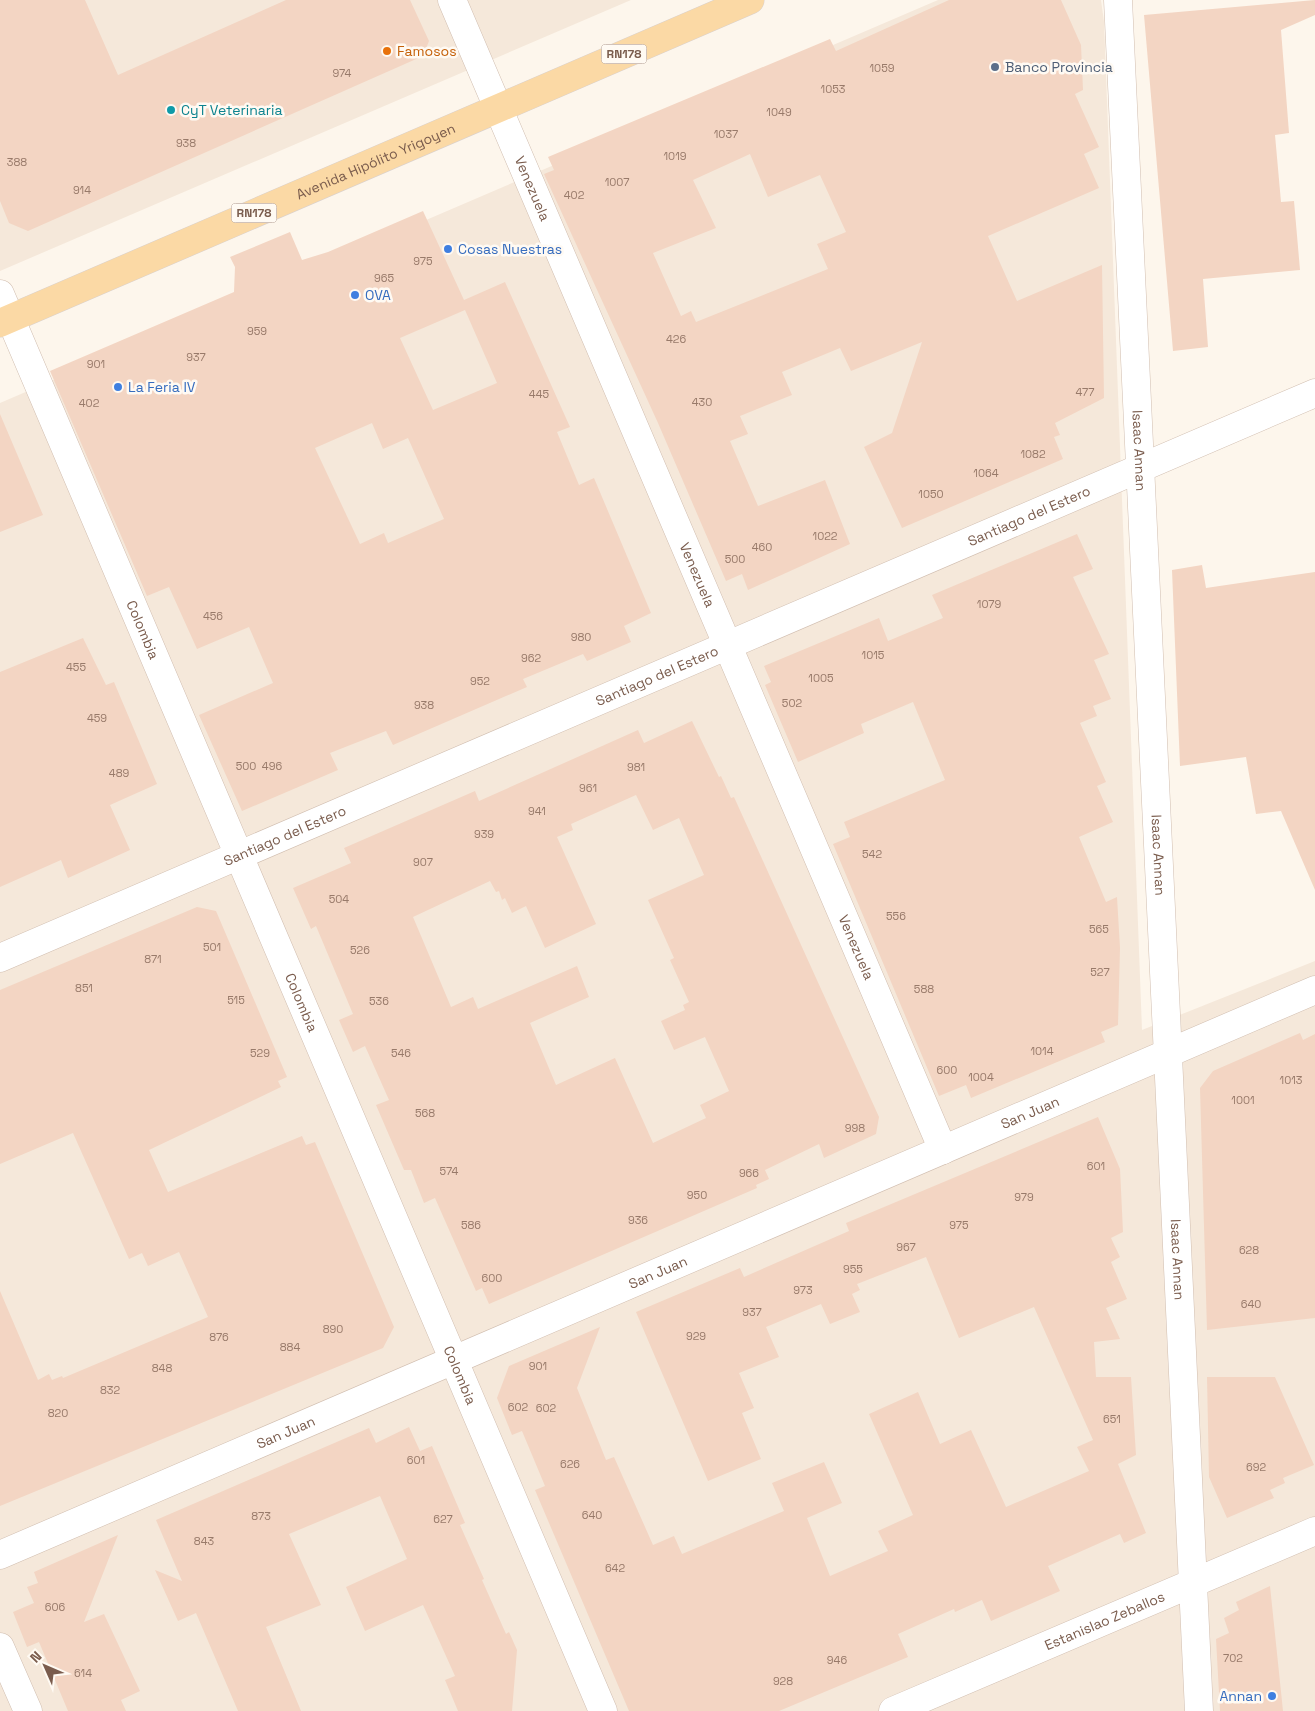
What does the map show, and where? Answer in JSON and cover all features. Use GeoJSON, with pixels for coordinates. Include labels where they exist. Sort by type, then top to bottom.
{"type":"FeatureCollection","features":[{"type":"Feature","properties":{"kind":"main road","name":"Avenida Hipólito Yrigoyen"},"geometry":{"type":"LineString","coordinates":[[3,312],[498,108],[750,0]]}},
{"type":"Feature","properties":{"kind":"street","name":"Venezuela"},"geometry":{"type":"LineString","coordinates":[[452,0],[943,1150]]}},
{"type":"Feature","properties":{"kind":"street","name":"Isaac Annan"},"geometry":{"type":"LineString","coordinates":[[1118,0],[1199,1711]]}},
{"type":"Feature","properties":{"kind":"street","name":"Colombia"},"geometry":{"type":"LineString","coordinates":[[3,312],[238,856],[603,1711]]}},
{"type":"Feature","properties":{"kind":"street","name":"Santiago del Estero"},"geometry":{"type":"LineString","coordinates":[[0,958],[1315,393]]}},
{"type":"Feature","properties":{"kind":"street","name":"San Juan"},"geometry":{"type":"LineString","coordinates":[[0,1555],[1315,990]]}},
{"type":"Feature","properties":{"kind":"street","name":"Estanislao Zeballos"},"geometry":{"type":"LineString","coordinates":[[893,1711],[1315,1531]]}},
{"type":"Feature","properties":{"kind":"street"},"geometry":{"type":"LineString","coordinates":[[0,1646],[28,1711]]}},
{"type":"Feature","properties":{"kind":"shaded area"},"geometry":{"type":"Polygon","coordinates":[[[0,0],[631,0],[0,271],[0,0]]]}},
{"type":"Feature","properties":{"kind":"shaded area"},"geometry":{"type":"Polygon","coordinates":[[[938,0],[1101,0],[1104,22],[1142,1030],[1315,961],[1315,1711],[0,1711],[0,403],[938,0]]]}},
{"type":"Feature","properties":{"kind":"building"},"geometry":{"type":"Polygon","coordinates":[[[0,0],[85,0],[118,75],[286,0],[410,0],[429,41],[423,56],[28,231],[9,223],[0,201],[0,0]]]}},
{"type":"Feature","properties":{"kind":"building"},"geometry":{"type":"Polygon","coordinates":[[[949,0],[1061,0],[1081,45],[1083,90],[1075,94],[1099,147],[1084,154],[1099,188],[988,236],[1017,301],[1102,265],[1104,398],[1055,423],[1060,435],[1054,437],[1063,459],[902,528],[864,447],[892,433],[922,342],[851,371],[840,348],[782,372],[792,395],[740,416],[748,434],[730,441],[758,506],[825,480],[850,544],[748,590],[742,574],[726,581],[658,423],[544,174],[554,170],[548,157],[830,39],[836,51],[949,0]],[[750,154],[693,180],[716,228],[653,253],[681,316],[691,311],[696,322],[828,269],[817,244],[846,232],[820,175],[768,197],[750,154]]]}},
{"type":"Feature","properties":{"kind":"building"},"geometry":{"type":"Polygon","coordinates":[[[1315,0],[1315,15],[1281,30],[1289,133],[1275,135],[1281,202],[1294,201],[1300,270],[1203,279],[1208,347],[1173,351],[1144,15],[1315,0]]]}},
{"type":"Feature","properties":{"kind":"building"},"geometry":{"type":"Polygon","coordinates":[[[423,211],[464,300],[505,282],[570,427],[557,432],[579,485],[594,478],[651,613],[624,626],[631,642],[587,661],[583,654],[523,679],[527,687],[393,745],[386,731],[330,753],[338,770],[242,811],[199,715],[273,683],[249,627],[197,649],[169,587],[147,596],[50,371],[234,292],[235,267],[230,257],[290,232],[302,260],[328,252],[423,211]],[[465,310],[400,338],[433,410],[497,383],[465,310]],[[372,423],[315,448],[360,544],[384,533],[388,543],[444,519],[408,438],[383,449],[372,423]]]}},
{"type":"Feature","properties":{"kind":"building"},"geometry":{"type":"Polygon","coordinates":[[[0,414],[43,515],[0,532],[0,414]]]}},
{"type":"Feature","properties":{"kind":"building"},"geometry":{"type":"Polygon","coordinates":[[[1077,534],[1093,569],[1073,577],[1109,654],[1094,660],[1111,699],[1093,706],[1097,716],[1080,723],[1106,782],[1097,786],[1113,822],[1079,837],[1106,902],[1117,897],[1120,948],[1118,1025],[1101,1032],[1105,1042],[971,1098],[966,1085],[939,1096],[833,844],[850,837],[844,822],[945,780],[913,702],[861,724],[864,733],[798,762],[765,685],[771,682],[764,666],[879,618],[888,641],[943,618],[932,595],[1077,534]]]}},
{"type":"Feature","properties":{"kind":"building"},"geometry":{"type":"Polygon","coordinates":[[[1202,565],[1206,588],[1315,572],[1315,890],[1281,811],[1256,814],[1246,757],[1180,766],[1172,570],[1202,565]]]}},
{"type":"Feature","properties":{"kind":"building"},"geometry":{"type":"Polygon","coordinates":[[[83,638],[106,685],[114,682],[157,784],[110,805],[130,850],[68,878],[61,860],[0,887],[0,672],[83,638]]]}},
{"type":"Feature","properties":{"kind":"building"},"geometry":{"type":"Polygon","coordinates":[[[692,721],[719,777],[721,776],[731,798],[734,797],[879,1117],[876,1134],[824,1158],[819,1144],[765,1170],[769,1179],[756,1185],[757,1188],[489,1304],[482,1288],[476,1291],[435,1198],[424,1203],[411,1170],[404,1170],[376,1105],[389,1100],[365,1046],[353,1052],[339,1020],[353,1014],[316,926],[311,929],[293,888],[351,863],[344,848],[475,791],[479,801],[638,730],[644,743],[692,721]],[[636,795],[571,824],[573,830],[557,837],[596,924],[545,948],[526,906],[512,913],[505,898],[502,900],[499,891],[496,892],[490,881],[413,917],[451,1007],[473,997],[478,1009],[577,966],[589,997],[530,1023],[556,1085],[615,1058],[653,1143],[706,1118],[700,1105],[729,1091],[705,1037],[674,1050],[661,1021],[685,1010],[683,1005],[689,1002],[670,960],[674,958],[648,900],[704,875],[679,818],[653,830],[636,795]]]}},
{"type":"Feature","properties":{"kind":"building"},"geometry":{"type":"Polygon","coordinates":[[[197,907],[216,911],[287,1077],[278,1081],[281,1087],[149,1150],[168,1192],[302,1136],[306,1145],[315,1142],[394,1327],[383,1348],[0,1506],[0,1291],[38,1380],[49,1374],[52,1380],[62,1376],[63,1378],[208,1317],[179,1252],[148,1266],[142,1253],[129,1259],[73,1133],[0,1164],[0,990],[197,907]]]}},
{"type":"Feature","properties":{"kind":"building"},"geometry":{"type":"Polygon","coordinates":[[[1300,1033],[1303,1040],[1315,1034],[1315,1318],[1207,1330],[1200,1088],[1213,1071],[1300,1033]]]}},
{"type":"Feature","properties":{"kind":"building"},"geometry":{"type":"Polygon","coordinates":[[[1098,1117],[1120,1169],[1123,1232],[1111,1238],[1120,1257],[1111,1262],[1127,1299],[1106,1308],[1120,1339],[1094,1342],[1096,1377],[1131,1377],[1136,1455],[1118,1464],[1146,1533],[1124,1543],[1120,1534],[1048,1566],[1060,1591],[991,1621],[982,1600],[955,1612],[954,1609],[898,1634],[908,1657],[779,1711],[629,1711],[535,1490],[545,1486],[522,1431],[512,1435],[497,1398],[509,1366],[600,1327],[577,1388],[606,1460],[614,1457],[653,1545],[674,1536],[682,1554],[784,1511],[772,1483],[824,1462],[842,1503],[807,1518],[830,1576],[888,1551],[878,1531],[913,1515],[869,1414],[918,1392],[940,1444],[971,1430],[1006,1507],[1089,1471],[1077,1447],[1093,1440],[1034,1307],[959,1338],[926,1257],[857,1284],[860,1290],[852,1294],[860,1312],[830,1324],[821,1304],[766,1327],[779,1357],[739,1373],[754,1408],[742,1413],[761,1459],[708,1481],[636,1312],[740,1268],[744,1277],[849,1231],[846,1223],[1098,1117]]]}},
{"type":"Feature","properties":{"kind":"building"},"geometry":{"type":"Polygon","coordinates":[[[1207,1377],[1275,1377],[1314,1465],[1283,1478],[1285,1483],[1270,1490],[1274,1498],[1227,1518],[1209,1477],[1207,1377]]]}},
{"type":"Feature","properties":{"kind":"building"},"geometry":{"type":"Polygon","coordinates":[[[409,1427],[420,1451],[432,1446],[465,1523],[460,1525],[484,1579],[482,1580],[506,1634],[509,1632],[517,1650],[512,1711],[458,1711],[445,1680],[455,1676],[423,1605],[365,1631],[346,1587],[407,1559],[380,1496],[289,1534],[321,1605],[266,1627],[301,1711],[238,1711],[196,1613],[178,1621],[155,1570],[182,1581],[156,1520],[369,1428],[376,1443],[409,1427]]]}},
{"type":"Feature","properties":{"kind":"building"},"geometry":{"type":"Polygon","coordinates":[[[118,1535],[84,1622],[104,1614],[140,1691],[121,1700],[126,1711],[68,1711],[39,1642],[27,1647],[13,1612],[34,1603],[27,1587],[38,1583],[34,1572],[118,1535]]]}},
{"type":"Feature","properties":{"kind":"building"},"geometry":{"type":"Polygon","coordinates":[[[1270,1586],[1283,1711],[1220,1711],[1216,1639],[1229,1633],[1224,1618],[1239,1610],[1236,1602],[1270,1586]]]}},
{"type":"Feature","properties":{"kind":"place","name":"Famosos"},"geometry":{"type":"Point","coordinates":[387,51]}},
{"type":"Feature","properties":{"kind":"place","name":"Banco Provincia"},"geometry":{"type":"Point","coordinates":[995,67]}},
{"type":"Feature","properties":{"kind":"place","name":"CyT Veterinaria"},"geometry":{"type":"Point","coordinates":[171,110]}},
{"type":"Feature","properties":{"kind":"place","name":"Cosas Nuestras"},"geometry":{"type":"Point","coordinates":[448,249]}},
{"type":"Feature","properties":{"kind":"place","name":"OVA"},"geometry":{"type":"Point","coordinates":[355,295]}},
{"type":"Feature","properties":{"kind":"place","name":"La Feria IV"},"geometry":{"type":"Point","coordinates":[118,387]}},
{"type":"Feature","properties":{"kind":"place","name":"Annan"},"geometry":{"type":"Point","coordinates":[1272,1696]}}]}
